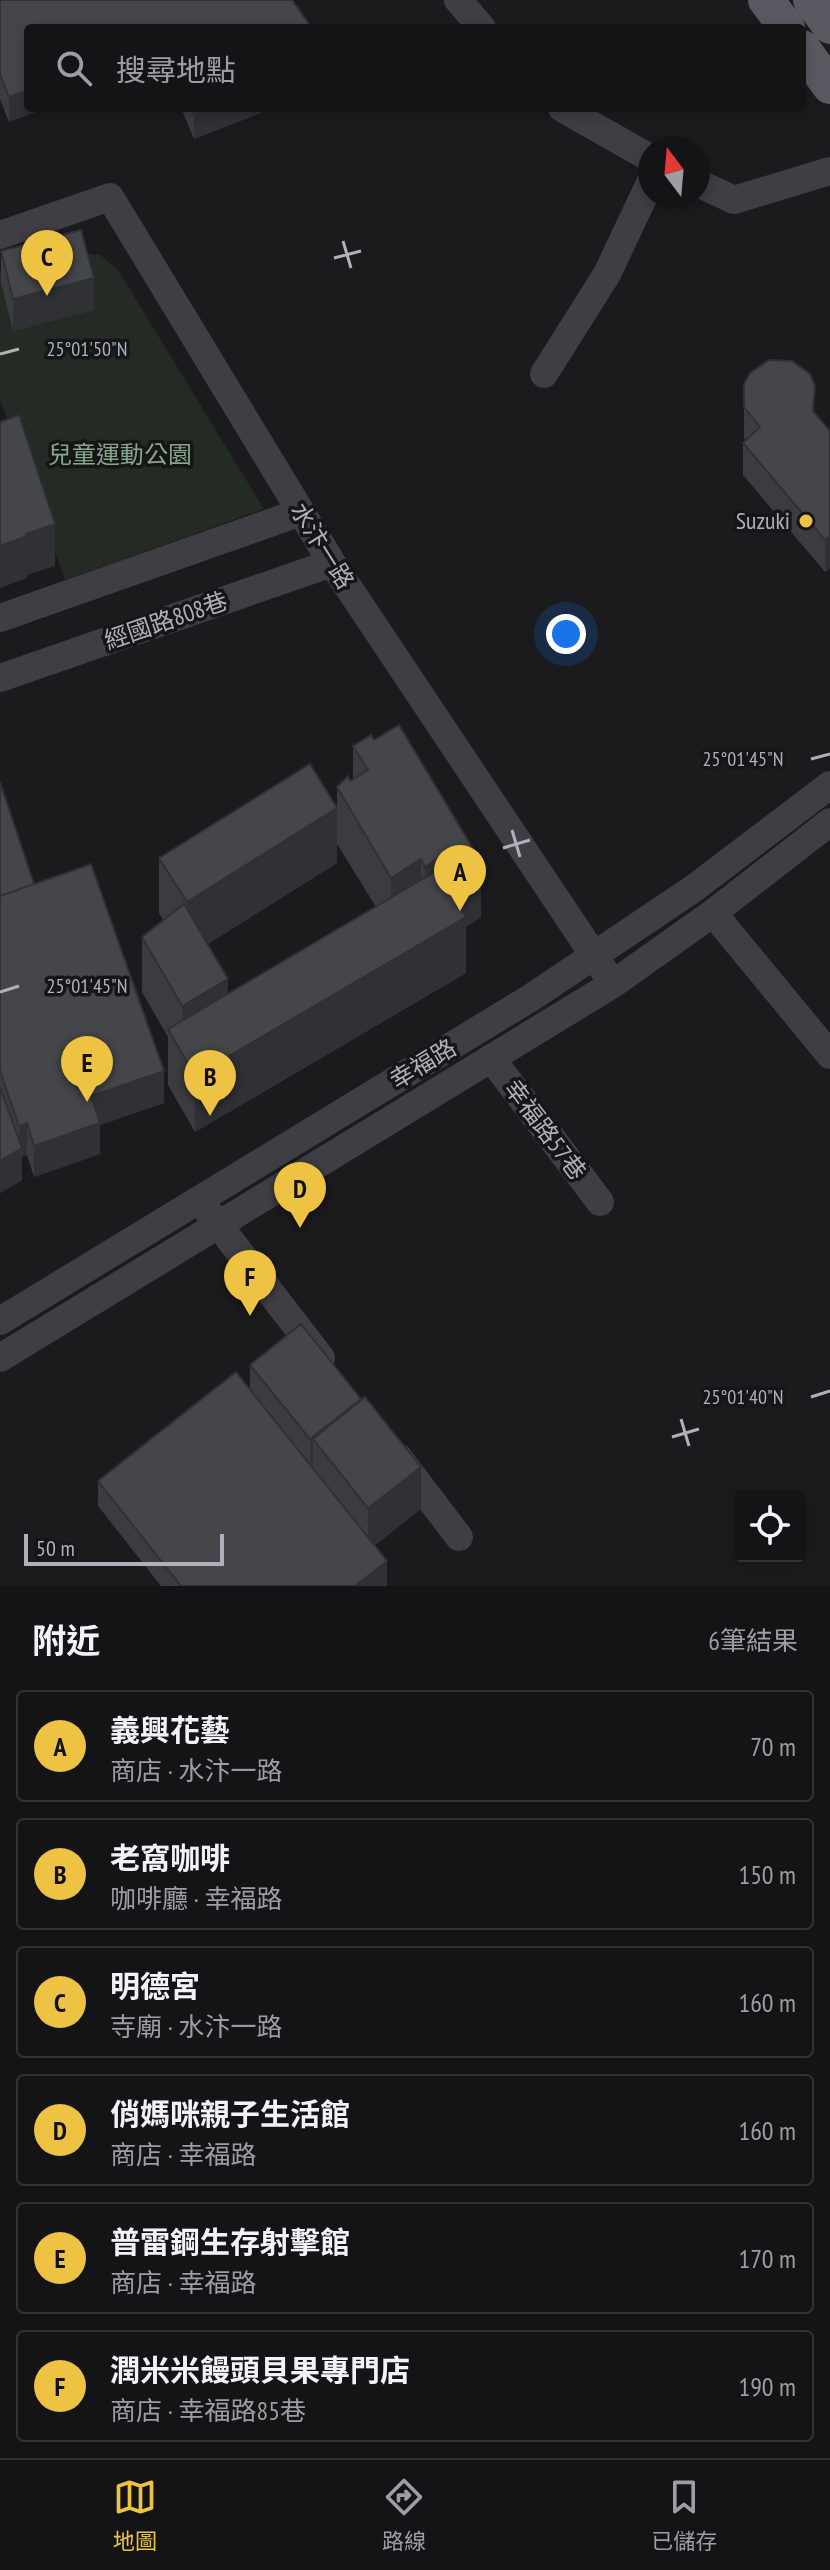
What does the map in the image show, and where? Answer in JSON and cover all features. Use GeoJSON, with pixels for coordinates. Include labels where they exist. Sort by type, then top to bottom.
{"type":"FeatureCollection","features":[{"type":"Feature","properties":{"kind":"main road"},"geometry":{"type":"LineString","coordinates":[[766,0],[784,24]]}},
{"type":"Feature","properties":{"kind":"main road"},"geometry":{"type":"LineString","coordinates":[[811,0],[830,26]]}},
{"type":"Feature","properties":{"kind":"main road"},"geometry":{"type":"LineString","coordinates":[[806,53],[830,86]]}},
{"type":"Feature","properties":{"kind":"street"},"geometry":{"type":"LineString","coordinates":[[458,0],[479,24]]}},
{"type":"Feature","properties":{"kind":"street"},"geometry":{"type":"LineString","coordinates":[[569,112],[638,151]]}},
{"type":"Feature","properties":{"kind":"street"},"geometry":{"type":"LineString","coordinates":[[710,189],[734,200],[830,171]]}},
{"type":"Feature","properties":{"kind":"street","name":"水汴一路"},"geometry":{"type":"LineString","coordinates":[[0,235],[110,197],[332,563],[613,984]]}},
{"type":"Feature","properties":{"kind":"street"},"geometry":{"type":"LineString","coordinates":[[544,374],[607,274],[638,208]]}},
{"type":"Feature","properties":{"kind":"street"},"geometry":{"type":"LineString","coordinates":[[0,618],[301,512]]}},
{"type":"Feature","properties":{"kind":"street","name":"經國路808巷"},"geometry":{"type":"LineString","coordinates":[[0,678],[332,563]]}},
{"type":"Feature","properties":{"kind":"street","name":"幸福路"},"geometry":{"type":"LineString","coordinates":[[0,1321],[528,1000],[693,889],[830,785]]}},
{"type":"Feature","properties":{"kind":"street","name":"幸福路"},"geometry":{"type":"LineString","coordinates":[[0,1358],[613,984],[713,913],[830,822]]}},
{"type":"Feature","properties":{"kind":"street"},"geometry":{"type":"LineString","coordinates":[[713,913],[830,1055]]}},
{"type":"Feature","properties":{"kind":"street","name":"幸福路57巷"},"geometry":{"type":"LineString","coordinates":[[491,1058],[600,1202]]}},
{"type":"Feature","properties":{"kind":"street"},"geometry":{"type":"LineString","coordinates":[[200,1200],[337,1379]]}},
{"type":"Feature","properties":{"kind":"street"},"geometry":{"type":"LineString","coordinates":[[384,1439],[459,1537]]}},
{"type":"Feature","properties":{"kind":"green space","name":"兒童運動公園"},"geometry":{"type":"Polygon","coordinates":[[[60,251],[100,255],[118,270],[264,509],[65,580],[0,399],[0,272],[60,251]]]}},
{"type":"Feature","properties":{"kind":"building"},"geometry":{"type":"Polygon","coordinates":[[[0,0],[292,0],[309,24],[24,24],[24,91],[9,97],[0,74],[0,0]]]}},
{"type":"Feature","properties":{"kind":"building"},"geometry":{"type":"Polygon","coordinates":[[[81,230],[94,278],[13,299],[1,251],[81,230]]]}},
{"type":"Feature","properties":{"kind":"building","name":"Suzuki"},"geometry":{"type":"Polygon","coordinates":[[[769,360],[792,361],[810,374],[815,386],[813,411],[830,431],[830,536],[825,540],[743,443],[760,427],[744,407],[744,384],[750,373],[769,360]]]}},
{"type":"Feature","properties":{"kind":"building"},"geometry":{"type":"Polygon","coordinates":[[[19,415],[55,524],[0,546],[0,422],[19,415]]]}},
{"type":"Feature","properties":{"kind":"building"},"geometry":{"type":"Polygon","coordinates":[[[399,725],[481,862],[453,879],[440,857],[425,867],[421,859],[391,878],[337,787],[348,776],[350,781],[368,770],[353,746],[371,735],[374,740],[399,725]]]}},
{"type":"Feature","properties":{"kind":"building"},"geometry":{"type":"Polygon","coordinates":[[[310,764],[337,808],[187,902],[159,858],[310,764]]]}},
{"type":"Feature","properties":{"kind":"building"},"geometry":{"type":"Polygon","coordinates":[[[0,782],[34,884],[0,896],[0,782]]]}},
{"type":"Feature","properties":{"kind":"building"},"geometry":{"type":"Polygon","coordinates":[[[91,864],[164,1071],[91,1096],[100,1123],[34,1146],[27,1123],[19,1126],[0,1071],[0,896],[91,864]]]}},
{"type":"Feature","properties":{"kind":"building"},"geometry":{"type":"Polygon","coordinates":[[[438,870],[466,917],[195,1076],[168,1029],[438,870]]]}},
{"type":"Feature","properties":{"kind":"building"},"geometry":{"type":"Polygon","coordinates":[[[184,904],[228,979],[182,1006],[142,937],[184,904]]]}},
{"type":"Feature","properties":{"kind":"building"},"geometry":{"type":"Polygon","coordinates":[[[0,1087],[22,1148],[0,1161],[0,1087]]]}},
{"type":"Feature","properties":{"kind":"building"},"geometry":{"type":"Polygon","coordinates":[[[301,1324],[361,1399],[310,1439],[250,1365],[301,1324]]]}},
{"type":"Feature","properties":{"kind":"building"},"geometry":{"type":"Polygon","coordinates":[[[236,1372],[387,1561],[355,1586],[181,1586],[98,1481],[236,1372]]]}},
{"type":"Feature","properties":{"kind":"building"},"geometry":{"type":"Polygon","coordinates":[[[365,1397],[421,1467],[368,1508],[313,1439],[365,1397]]]}},
{"type":"Feature","properties":{"kind":"place","name":"明德宮"},"geometry":{"type":"Point","coordinates":[47,296]}},
{"type":"Feature","properties":{"kind":"place","name":"Suzuki"},"geometry":{"type":"Point","coordinates":[806,521]}},
{"type":"Feature","properties":{"kind":"place","name":"義興花藝"},"geometry":{"type":"Point","coordinates":[460,911]}},
{"type":"Feature","properties":{"kind":"place","name":"普雷鋼生存射擊館"},"geometry":{"type":"Point","coordinates":[87,1102]}},
{"type":"Feature","properties":{"kind":"place","name":"老窩咖啡"},"geometry":{"type":"Point","coordinates":[210,1116]}},
{"type":"Feature","properties":{"kind":"place","name":"俏媽咪親子生活館"},"geometry":{"type":"Point","coordinates":[300,1228]}},
{"type":"Feature","properties":{"kind":"place","name":"潤米米饅頭貝果專門店"},"geometry":{"type":"Point","coordinates":[250,1316]}}]}
